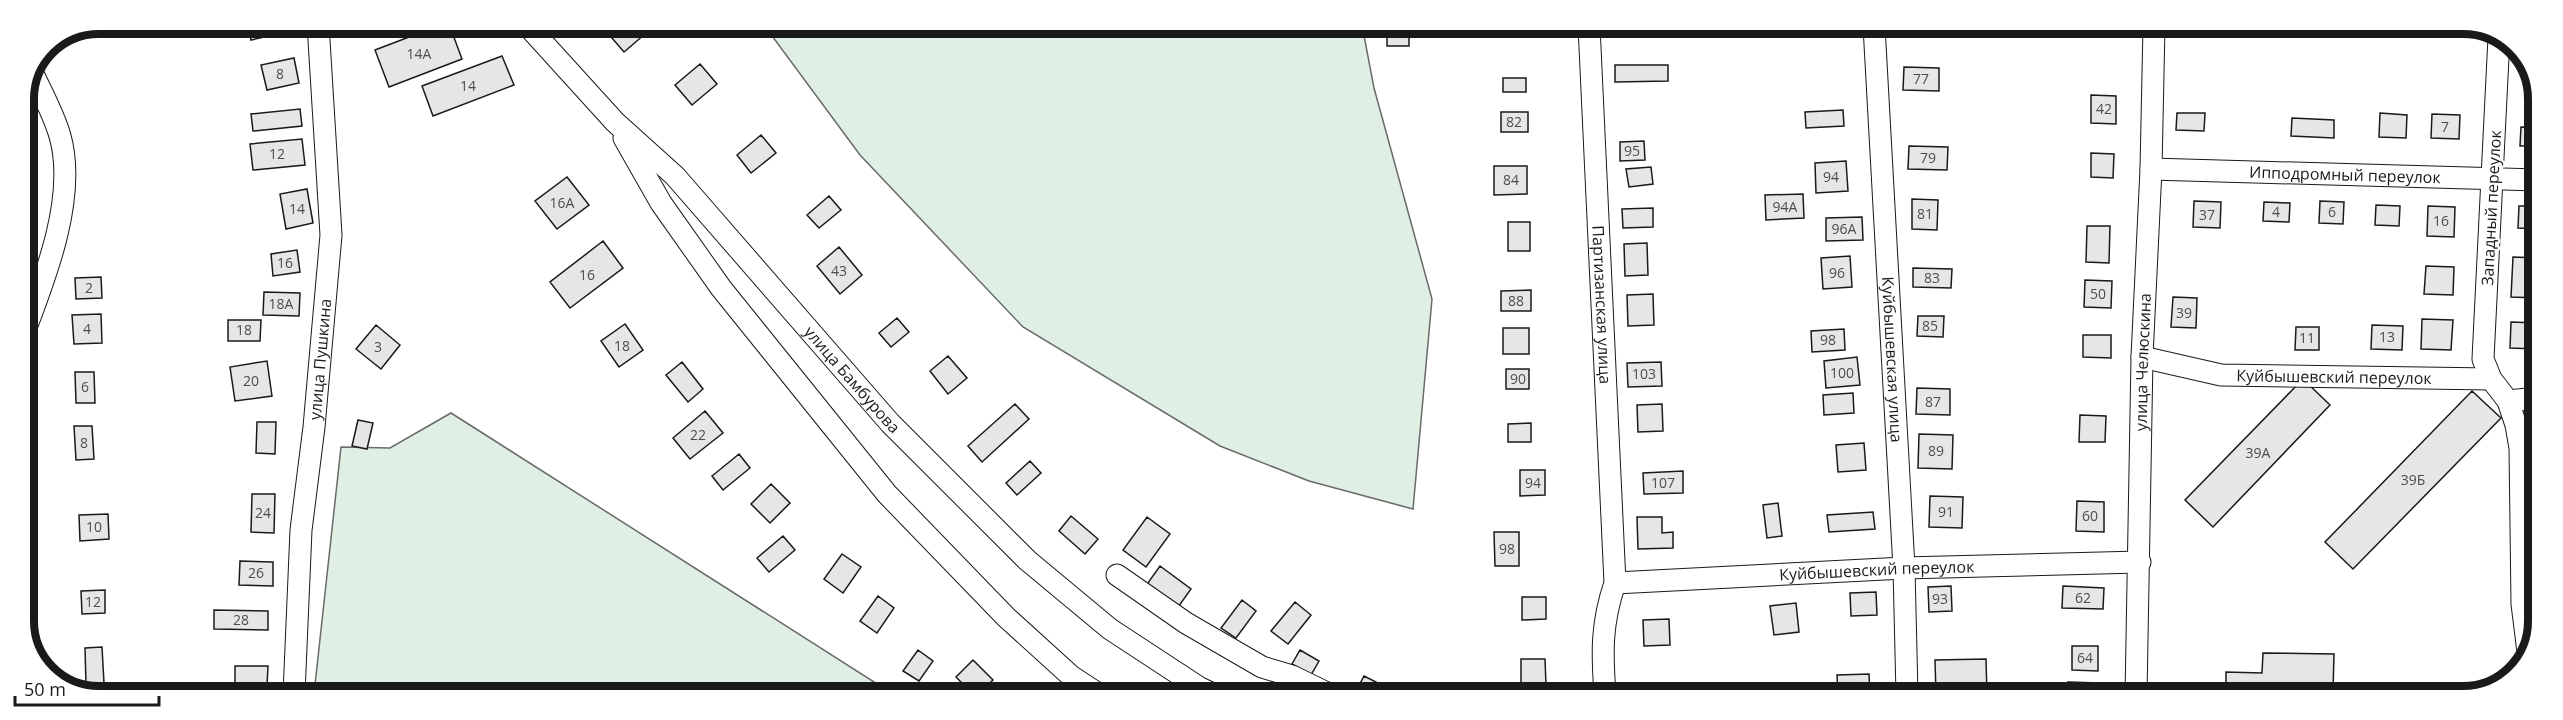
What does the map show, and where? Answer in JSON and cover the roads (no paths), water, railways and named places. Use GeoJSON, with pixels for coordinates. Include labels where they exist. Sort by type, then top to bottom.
{"type":"FeatureCollection","features":[{"type":"Feature","properties":{"kind":"street","name":"улица Пушкина"},"geometry":{"type":"LineString","coordinates":[[294,686],[301,530],[314,427],[331,236],[319,34]]}},
{"type":"Feature","properties":{"kind":"street","name":"улица Бамбурова"},"geometry":{"type":"LineString","coordinates":[[535,34],[615,122],[675,176],[890,423],[1027,560],[1110,629],[1197,686]]}},
{"type":"Feature","properties":{"kind":"street","name":"Партизанская улица"},"geometry":{"type":"LineString","coordinates":[[1589,34],[1614,583],[1605,612],[1602,662],[1604,686]]}},
{"type":"Feature","properties":{"kind":"street","name":"Куйбышевская улица"},"geometry":{"type":"LineString","coordinates":[[1874,34],[1904,568],[1906,686]]}},
{"type":"Feature","properties":{"kind":"street","name":"улица Челюскина"},"geometry":{"type":"LineString","coordinates":[[2136,686],[2142,357],[2151,169],[2154,34]]}},
{"type":"Feature","properties":{"kind":"street","name":"Западный переулок"},"geometry":{"type":"LineString","coordinates":[[2491,379],[2483,359],[2499,45]]}},
{"type":"Feature","properties":{"kind":"street"},"geometry":{"type":"LineString","coordinates":[[34,305],[58,228],[65,172],[60,135],[37,83]]}},
{"type":"Feature","properties":{"kind":"street"},"geometry":{"type":"LineString","coordinates":[[615,122],[661,202],[722,288],[887,494],[1006,617],[1071,676],[1087,686]]}},
{"type":"Feature","properties":{"kind":"street","name":"Ипподромный переулок"},"geometry":{"type":"LineString","coordinates":[[2151,169],[2528,180]]}},
{"type":"Feature","properties":{"kind":"street","name":"Куйбышевский переулок"},"geometry":{"type":"LineString","coordinates":[[2142,357],[2221,375],[2491,379]]}},
{"type":"Feature","properties":{"kind":"street"},"geometry":{"type":"LineString","coordinates":[[2491,379],[2508,401],[2516,424],[2520,448],[2522,604],[2526,637]]}},
{"type":"Feature","properties":{"kind":"street"},"geometry":{"type":"LineString","coordinates":[[2508,401],[2528,399]]}},
{"type":"Feature","properties":{"kind":"street","name":"Куйбышевский переулок"},"geometry":{"type":"LineString","coordinates":[[1614,583],[1904,568],[2139,562]]}},
{"type":"Feature","properties":{"kind":"street"},"geometry":{"type":"LineString","coordinates":[[1117,575],[1186,623],[1262,667],[1292,676],[1313,686]]}}]}
